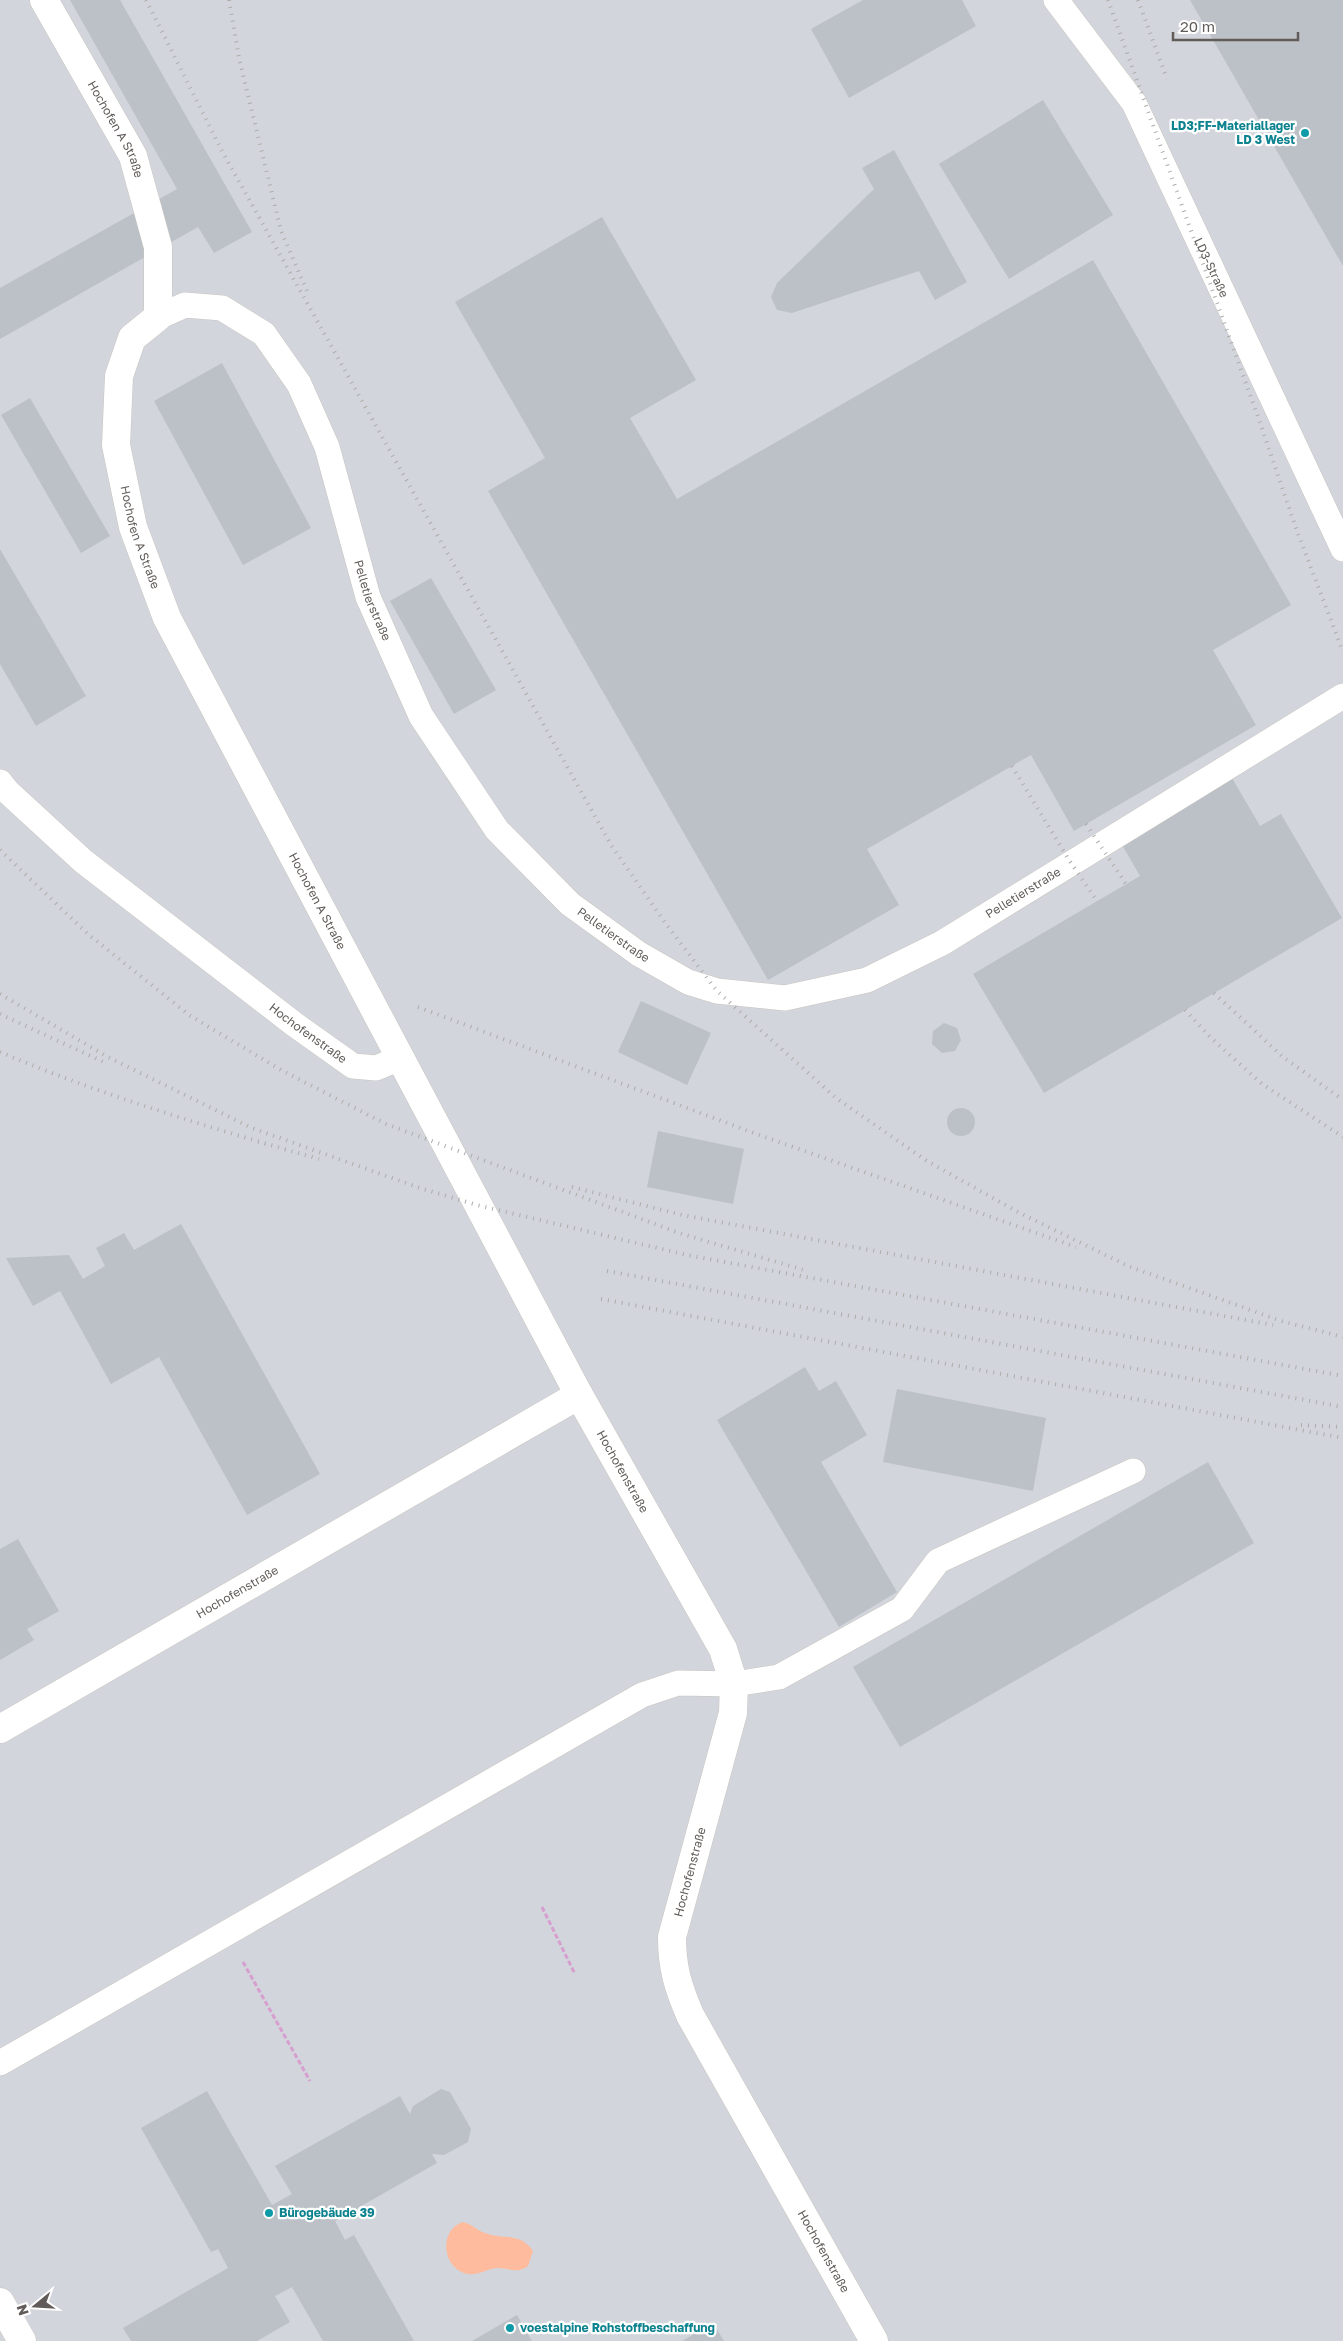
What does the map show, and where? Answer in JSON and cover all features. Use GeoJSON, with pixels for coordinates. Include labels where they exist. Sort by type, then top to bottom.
{"type":"FeatureCollection","features":[{"type":"Feature","properties":{"kind":"street","name":"Hochofen A Straße"},"geometry":{"type":"LineString","coordinates":[[44,0],[133,156],[158,247],[158,317],[132,338],[119,376],[116,445],[133,527],[167,618],[400,1058]]}},
{"type":"Feature","properties":{"kind":"street","name":"Hochofenstraße"},"geometry":{"type":"LineString","coordinates":[[400,1058],[578,1395],[724,1649],[734,1684],[734,1713],[672,1938],[672,1964],[678,1987],[690,2015],[874,2341]]}},
{"type":"Feature","properties":{"kind":"street","name":"Hochofenstraße"},"geometry":{"type":"LineString","coordinates":[[0,1729],[578,1395]]}},
{"type":"Feature","properties":{"kind":"street"},"geometry":{"type":"LineString","coordinates":[[0,2302],[22,2341]]}},
{"type":"Feature","properties":{"kind":"lane","name":"LD3-Straße"},"geometry":{"type":"LineString","coordinates":[[1056,0],[1134,103],[1343,549]]}},
{"type":"Feature","properties":{"kind":"lane","name":"Pelletierstraße"},"geometry":{"type":"LineString","coordinates":[[158,317],[185,306],[222,308],[264,334],[299,384],[327,448],[368,597],[421,716],[497,830],[570,904],[639,954],[688,982],[717,991],[785,998],[867,980],[942,943],[1343,696]]}},
{"type":"Feature","properties":{"kind":"lane","name":"Hochofenstraße"},"geometry":{"type":"LineString","coordinates":[[0,782],[8,792],[83,861],[294,1024],[353,1066],[376,1068],[400,1058]]}},
{"type":"Feature","properties":{"kind":"lane"},"geometry":{"type":"LineString","coordinates":[[0,2062],[642,1695],[678,1683],[734,1684],[779,1677],[902,1609],[938,1562],[1133,1471]]}},
{"type":"Feature","properties":{"kind":"path"},"geometry":{"type":"LineString","coordinates":[[542,1907],[575,1974]]}},
{"type":"Feature","properties":{"kind":"path"},"geometry":{"type":"LineString","coordinates":[[226,1933],[310,2081]]}},
{"type":"Feature","properties":{"kind":"shaded area"},"geometry":{"type":"Polygon","coordinates":[[[0,0],[1343,0],[1343,2341],[0,2341],[0,0]]]}},
{"type":"Feature","properties":{"kind":"shaded area"},"geometry":{"type":"Polygon","coordinates":[[[463,2222],[485,2233],[523,2241],[533,2251],[528,2266],[521,2270],[494,2268],[472,2274],[459,2271],[448,2257],[446,2249],[450,2233],[455,2226],[463,2222]]]}},
{"type":"Feature","properties":{"kind":"building"},"geometry":{"type":"Polygon","coordinates":[[[70,0],[120,0],[252,232],[214,253],[198,227],[0,339],[0,288],[177,189],[70,0]]]}},
{"type":"Feature","properties":{"kind":"building"},"geometry":{"type":"Polygon","coordinates":[[[863,0],[962,0],[976,26],[849,98],[811,29],[863,0]]]}},
{"type":"Feature","properties":{"kind":"building","name":"LD3;FF-Materiallager LD 3 West"},"geometry":{"type":"Polygon","coordinates":[[[1190,0],[1343,0],[1343,266],[1190,0]]]}},
{"type":"Feature","properties":{"kind":"building"},"geometry":{"type":"Polygon","coordinates":[[[1043,100],[1113,215],[1009,279],[939,164],[1043,100]]]}},
{"type":"Feature","properties":{"kind":"building"},"geometry":{"type":"Polygon","coordinates":[[[894,150],[967,282],[935,300],[919,271],[792,313],[777,310],[771,297],[777,283],[874,189],[862,168],[894,150]]]}},
{"type":"Feature","properties":{"kind":"building"},"geometry":{"type":"Polygon","coordinates":[[[602,217],[696,380],[630,418],[677,499],[1093,260],[1291,605],[1213,650],[1256,725],[1074,831],[1031,755],[867,849],[899,905],[768,980],[488,491],[545,458],[455,302],[602,217]]]}},
{"type":"Feature","properties":{"kind":"building"},"geometry":{"type":"Polygon","coordinates":[[[222,363],[311,528],[243,565],[154,401],[222,363]]]}},
{"type":"Feature","properties":{"kind":"building"},"geometry":{"type":"Polygon","coordinates":[[[30,398],[110,536],[81,553],[1,415],[30,398]]]}},
{"type":"Feature","properties":{"kind":"building"},"geometry":{"type":"Polygon","coordinates":[[[0,549],[86,696],[36,726],[0,664],[0,549]]]}},
{"type":"Feature","properties":{"kind":"building"},"geometry":{"type":"Polygon","coordinates":[[[431,578],[496,690],[454,714],[390,601],[431,578]]]}},
{"type":"Feature","properties":{"kind":"building"},"geometry":{"type":"Polygon","coordinates":[[[1232,778],[1260,826],[1281,814],[1342,918],[1044,1093],[973,974],[1140,876],[1121,843],[1232,778]]]}},
{"type":"Feature","properties":{"kind":"building"},"geometry":{"type":"Polygon","coordinates":[[[641,1001],[711,1033],[687,1085],[618,1052],[641,1001]]]}},
{"type":"Feature","properties":{"kind":"building"},"geometry":{"type":"Polygon","coordinates":[[[944,1023],[957,1028],[961,1040],[955,1051],[942,1053],[932,1044],[933,1031],[944,1023]]]}},
{"type":"Feature","properties":{"kind":"building"},"geometry":{"type":"Polygon","coordinates":[[[961,1108],[971,1112],[975,1122],[971,1132],[961,1136],[951,1132],[947,1122],[951,1112],[961,1108]]]}},
{"type":"Feature","properties":{"kind":"building"},"geometry":{"type":"Polygon","coordinates":[[[658,1131],[744,1149],[733,1204],[647,1187],[658,1131]]]}},
{"type":"Feature","properties":{"kind":"building"},"geometry":{"type":"Polygon","coordinates":[[[181,1224],[320,1474],[247,1515],[159,1357],[111,1384],[60,1291],[33,1306],[6,1258],[69,1255],[83,1279],[105,1266],[96,1248],[124,1233],[134,1250],[181,1224]]]}},
{"type":"Feature","properties":{"kind":"building"},"geometry":{"type":"Polygon","coordinates":[[[805,1367],[819,1391],[836,1381],[867,1435],[821,1462],[897,1592],[839,1627],[717,1420],[805,1367]]]}},
{"type":"Feature","properties":{"kind":"building"},"geometry":{"type":"Polygon","coordinates":[[[897,1389],[1046,1418],[1033,1491],[883,1462],[897,1389]]]}},
{"type":"Feature","properties":{"kind":"building"},"geometry":{"type":"Polygon","coordinates":[[[1208,1462],[1254,1543],[900,1747],[853,1667],[1208,1462]]]}},
{"type":"Feature","properties":{"kind":"building"},"geometry":{"type":"Polygon","coordinates":[[[18,1539],[59,1611],[27,1629],[34,1640],[0,1660],[0,1549],[18,1539]]]}},
{"type":"Feature","properties":{"kind":"building","name":"Bürogebäude 39"},"geometry":{"type":"Polygon","coordinates":[[[441,2089],[450,2092],[471,2129],[468,2142],[444,2155],[432,2154],[437,2163],[335,2221],[345,2240],[354,2235],[414,2341],[323,2341],[292,2287],[275,2296],[290,2322],[257,2341],[131,2341],[123,2328],[228,2268],[218,2249],[211,2252],[141,2128],[207,2091],[272,2205],[292,2194],[275,2166],[400,2096],[410,2114],[413,2106],[441,2089]]]}},
{"type":"Feature","properties":{"kind":"building","name":"voestalpine Rohstoffbeschaffung"},"geometry":{"type":"Polygon","coordinates":[[[517,2315],[532,2341],[472,2341],[517,2315]]]}},
{"type":"Feature","properties":{"kind":"building","name":"voestalpine Rohstoffbeschaffung"},"geometry":{"type":"Polygon","coordinates":[[[713,2323],[724,2341],[682,2341],[713,2323]]]}},
{"type":"Feature","properties":{"kind":"railway"},"geometry":{"type":"LineString","coordinates":[[146,0],[223,153],[611,845],[666,924],[717,991],[836,1098],[927,1161],[1018,1212],[1128,1266],[1281,1321],[1343,1337]]}},
{"type":"Feature","properties":{"kind":"railway"},"geometry":{"type":"LineString","coordinates":[[229,0],[239,58],[281,231],[307,291]]}},
{"type":"Feature","properties":{"kind":"railway"},"geometry":{"type":"LineString","coordinates":[[1108,0],[1257,414],[1297,531],[1343,652]]}},
{"type":"Feature","properties":{"kind":"railway"},"geometry":{"type":"LineString","coordinates":[[1138,0],[1167,79]]}},
{"type":"Feature","properties":{"kind":"railway"},"geometry":{"type":"LineString","coordinates":[[1012,766],[1067,857],[1097,901]]}},
{"type":"Feature","properties":{"kind":"railway"},"geometry":{"type":"LineString","coordinates":[[1086,824],[1126,884]]}},
{"type":"Feature","properties":{"kind":"railway"},"geometry":{"type":"LineString","coordinates":[[0,850],[88,934],[189,1015],[281,1070],[386,1124],[682,1234],[804,1270]]}},
{"type":"Feature","properties":{"kind":"railway"},"geometry":{"type":"LineString","coordinates":[[1214,993],[1283,1057],[1343,1100]]}},
{"type":"Feature","properties":{"kind":"railway"},"geometry":{"type":"LineString","coordinates":[[0,994],[108,1057],[252,1128],[420,1188],[477,1205],[687,1255],[1343,1376]]}},
{"type":"Feature","properties":{"kind":"railway"},"geometry":{"type":"LineString","coordinates":[[418,1007],[751,1132],[1076,1247]]}},
{"type":"Feature","properties":{"kind":"railway"},"geometry":{"type":"LineString","coordinates":[[1185,1010],[1211,1038],[1262,1084],[1343,1137]]}},
{"type":"Feature","properties":{"kind":"railway"},"geometry":{"type":"LineString","coordinates":[[0,1014],[108,1064]]}},
{"type":"Feature","properties":{"kind":"railway"},"geometry":{"type":"LineString","coordinates":[[0,1052],[118,1097],[319,1159]]}},
{"type":"Feature","properties":{"kind":"railway"},"geometry":{"type":"LineString","coordinates":[[572,1187],[682,1215],[1273,1325]]}},
{"type":"Feature","properties":{"kind":"railway"},"geometry":{"type":"LineString","coordinates":[[607,1271],[1343,1407]]}},
{"type":"Feature","properties":{"kind":"railway"},"geometry":{"type":"LineString","coordinates":[[601,1299],[1343,1438]]}},
{"type":"Feature","properties":{"kind":"railway"},"geometry":{"type":"LineString","coordinates":[[1301,1425],[1343,1427]]}},
{"type":"Feature","properties":{"kind":"place","name":"LD3;FF-Materiallager LD 3 West"},"geometry":{"type":"Point","coordinates":[1305,133]}},
{"type":"Feature","properties":{"kind":"place","name":"Bürogebäude 39"},"geometry":{"type":"Point","coordinates":[269,2213]}},
{"type":"Feature","properties":{"kind":"place","name":"voestalpine Rohstoffbeschaffung"},"geometry":{"type":"Point","coordinates":[510,2328]}}]}
